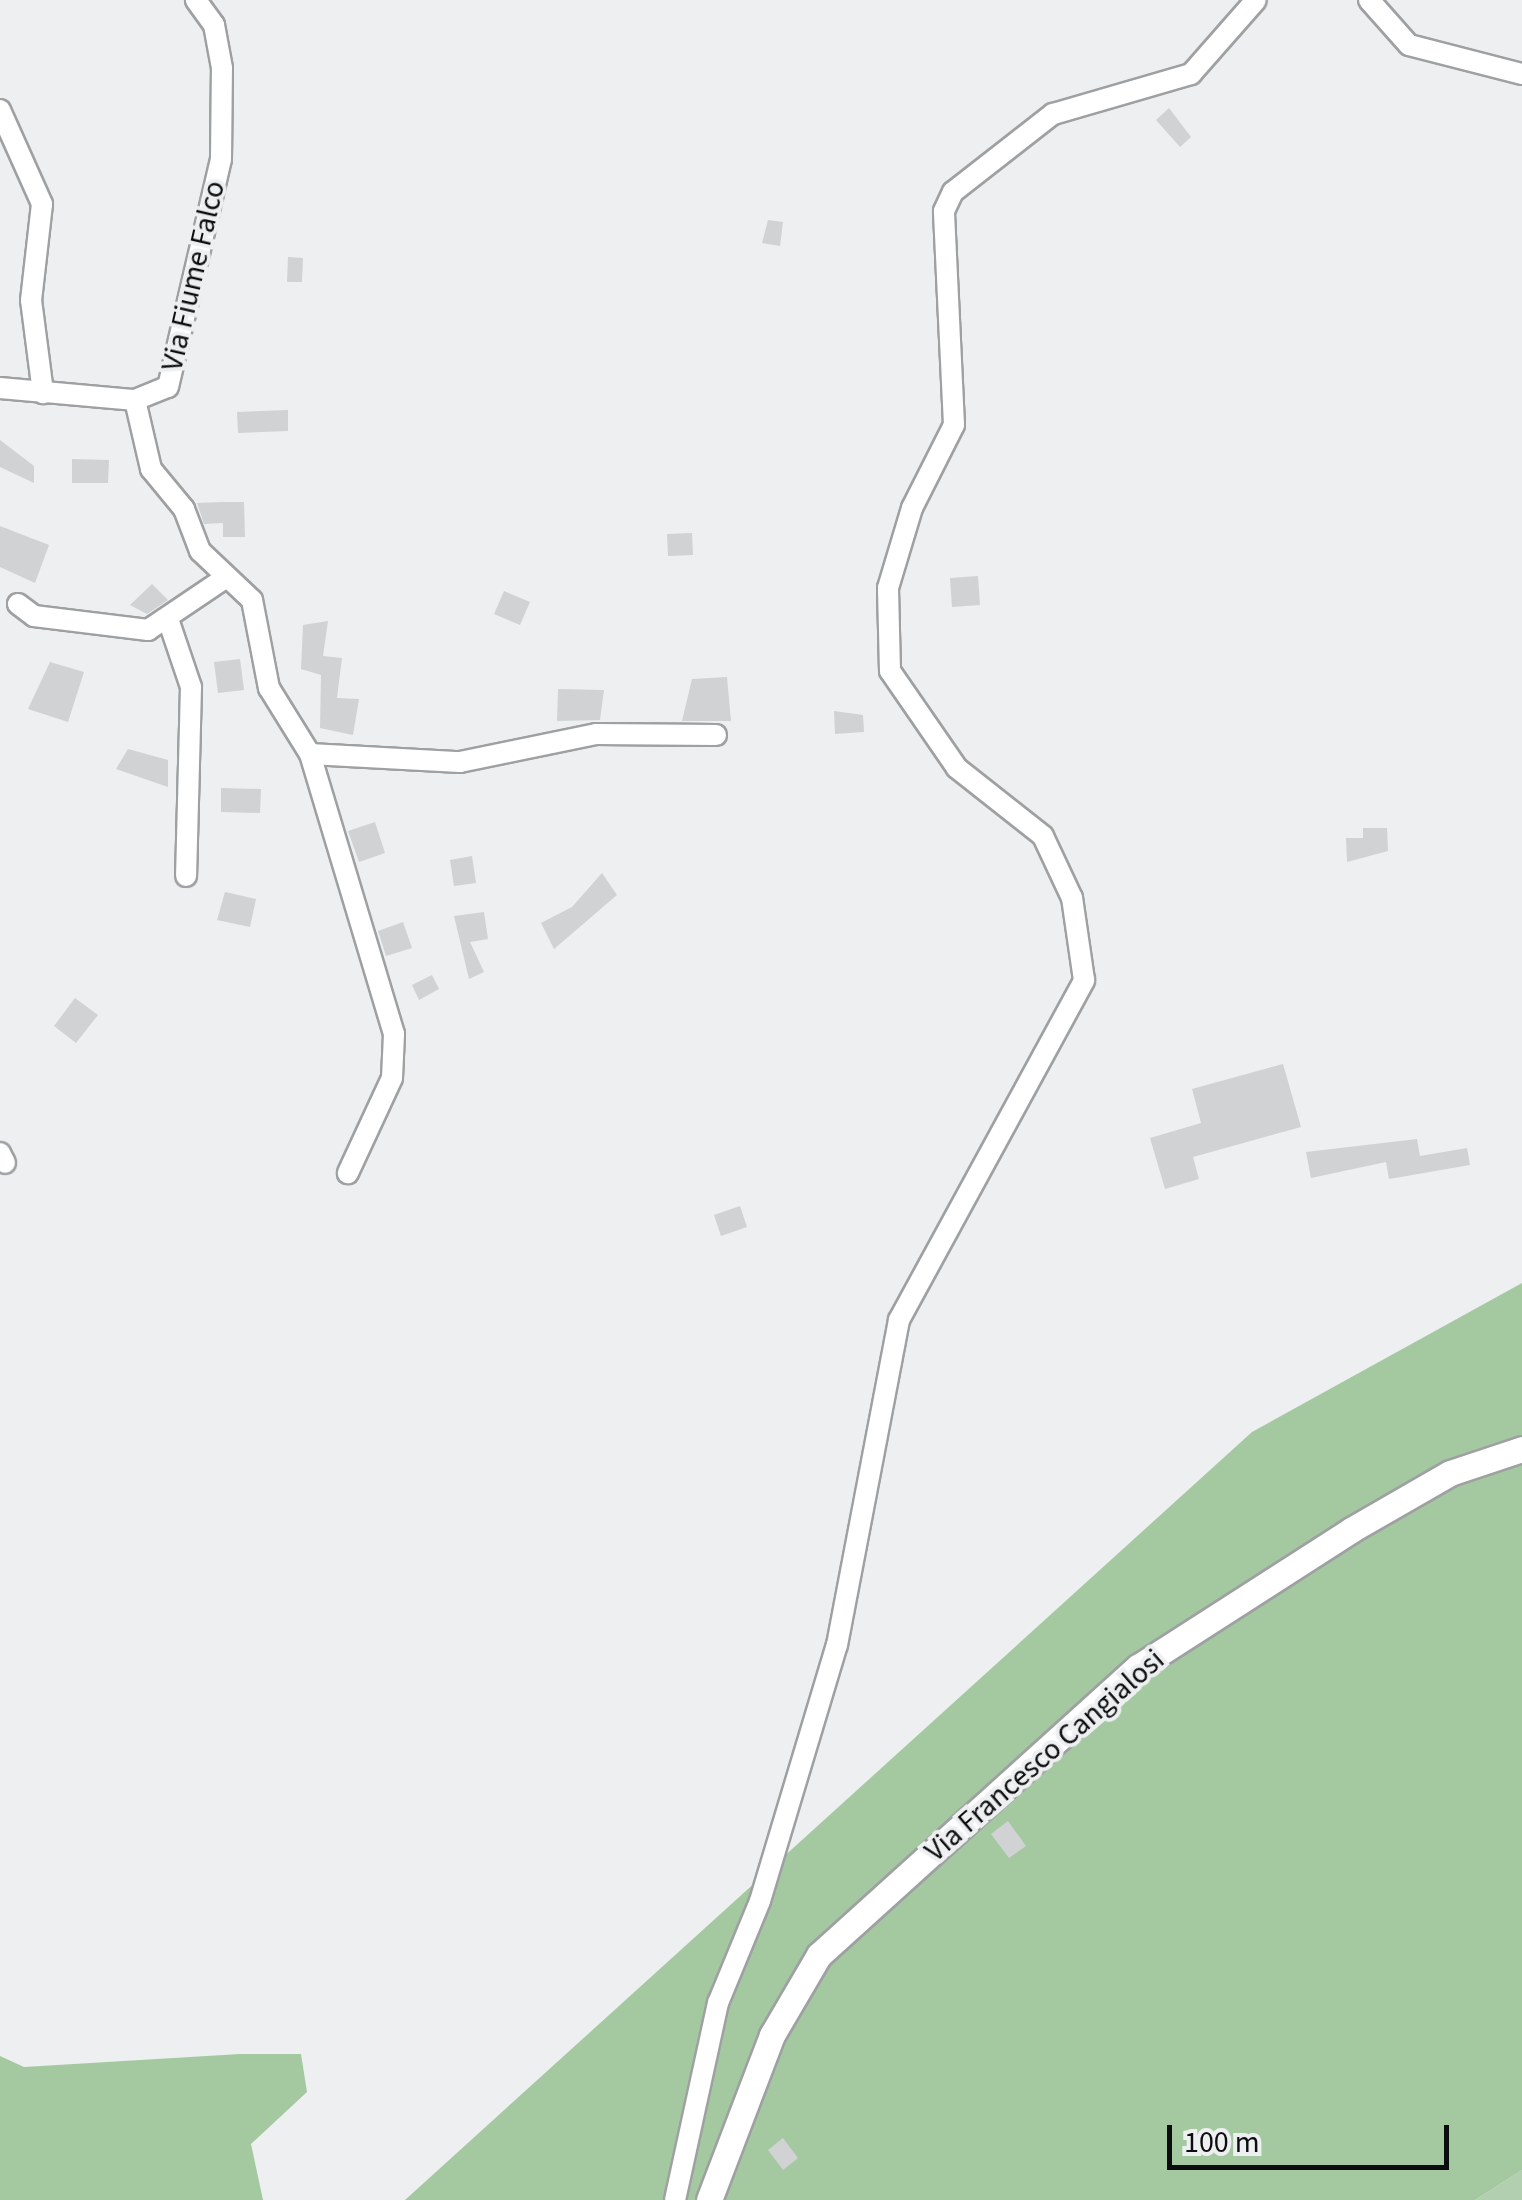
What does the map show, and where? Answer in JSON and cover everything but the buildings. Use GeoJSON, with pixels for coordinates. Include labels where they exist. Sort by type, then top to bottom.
{"type":"FeatureCollection","features":[{"type":"Feature","properties":{"kind":"street","name":"Via Fiume Falco"},"geometry":{"type":"LineString","coordinates":[[0,388],[135,400],[168,387],[215,210],[222,68],[214,25],[196,0]]}},
{"type":"Feature","properties":{"kind":"street"},"geometry":{"type":"LineString","coordinates":[[676,2200],[718,2003],[766,1885],[837,1645],[899,1320],[1084,980],[1072,898],[1043,836],[956,768],[890,671],[888,588],[912,508],[954,425],[944,211],[954,192],[1053,114],[1192,74],[1256,0]]}},
{"type":"Feature","properties":{"kind":"street"},"geometry":{"type":"LineString","coordinates":[[1369,0],[1409,46],[1522,74]]}},
{"type":"Feature","properties":{"kind":"street"},"geometry":{"type":"LineString","coordinates":[[0,110],[42,204],[31,300],[43,393]]}},
{"type":"Feature","properties":{"kind":"street"},"geometry":{"type":"LineString","coordinates":[[135,400],[152,469],[224,578],[252,600],[268,688],[310,754],[394,1034],[392,1078],[348,1173]]}},
{"type":"Feature","properties":{"kind":"street"},"geometry":{"type":"LineString","coordinates":[[18,604],[34,616],[133,632],[169,622],[224,578]]}},
{"type":"Feature","properties":{"kind":"street"},"geometry":{"type":"LineString","coordinates":[[169,622],[192,687],[186,876]]}},
{"type":"Feature","properties":{"kind":"street"},"geometry":{"type":"LineString","coordinates":[[310,754],[460,762],[596,734],[716,736]]}},
{"type":"Feature","properties":{"kind":"street","name":"Via Francesco Cangialosi"},"geometry":{"type":"LineString","coordinates":[[709,2200],[772,2035],[818,1954],[1138,1667],[1350,1530],[1450,1473],[1522,1449]]}},
{"type":"Feature","properties":{"kind":"green space"},"geometry":{"type":"Polygon","coordinates":[[[1522,1283],[1522,2170],[1475,2200],[405,2200],[1252,1432],[1522,1283]]]}},
{"type":"Feature","properties":{"kind":"green space"},"geometry":{"type":"Polygon","coordinates":[[[301,2054],[307,2092],[251,2144],[263,2200],[0,2200],[0,2056],[24,2067],[301,2054]]]}},
{"type":"Feature","properties":{"kind":"green space"},"geometry":{"type":"Polygon","coordinates":[[[1522,2170],[1522,2200],[1475,2200],[1522,2170]]]}}]}
